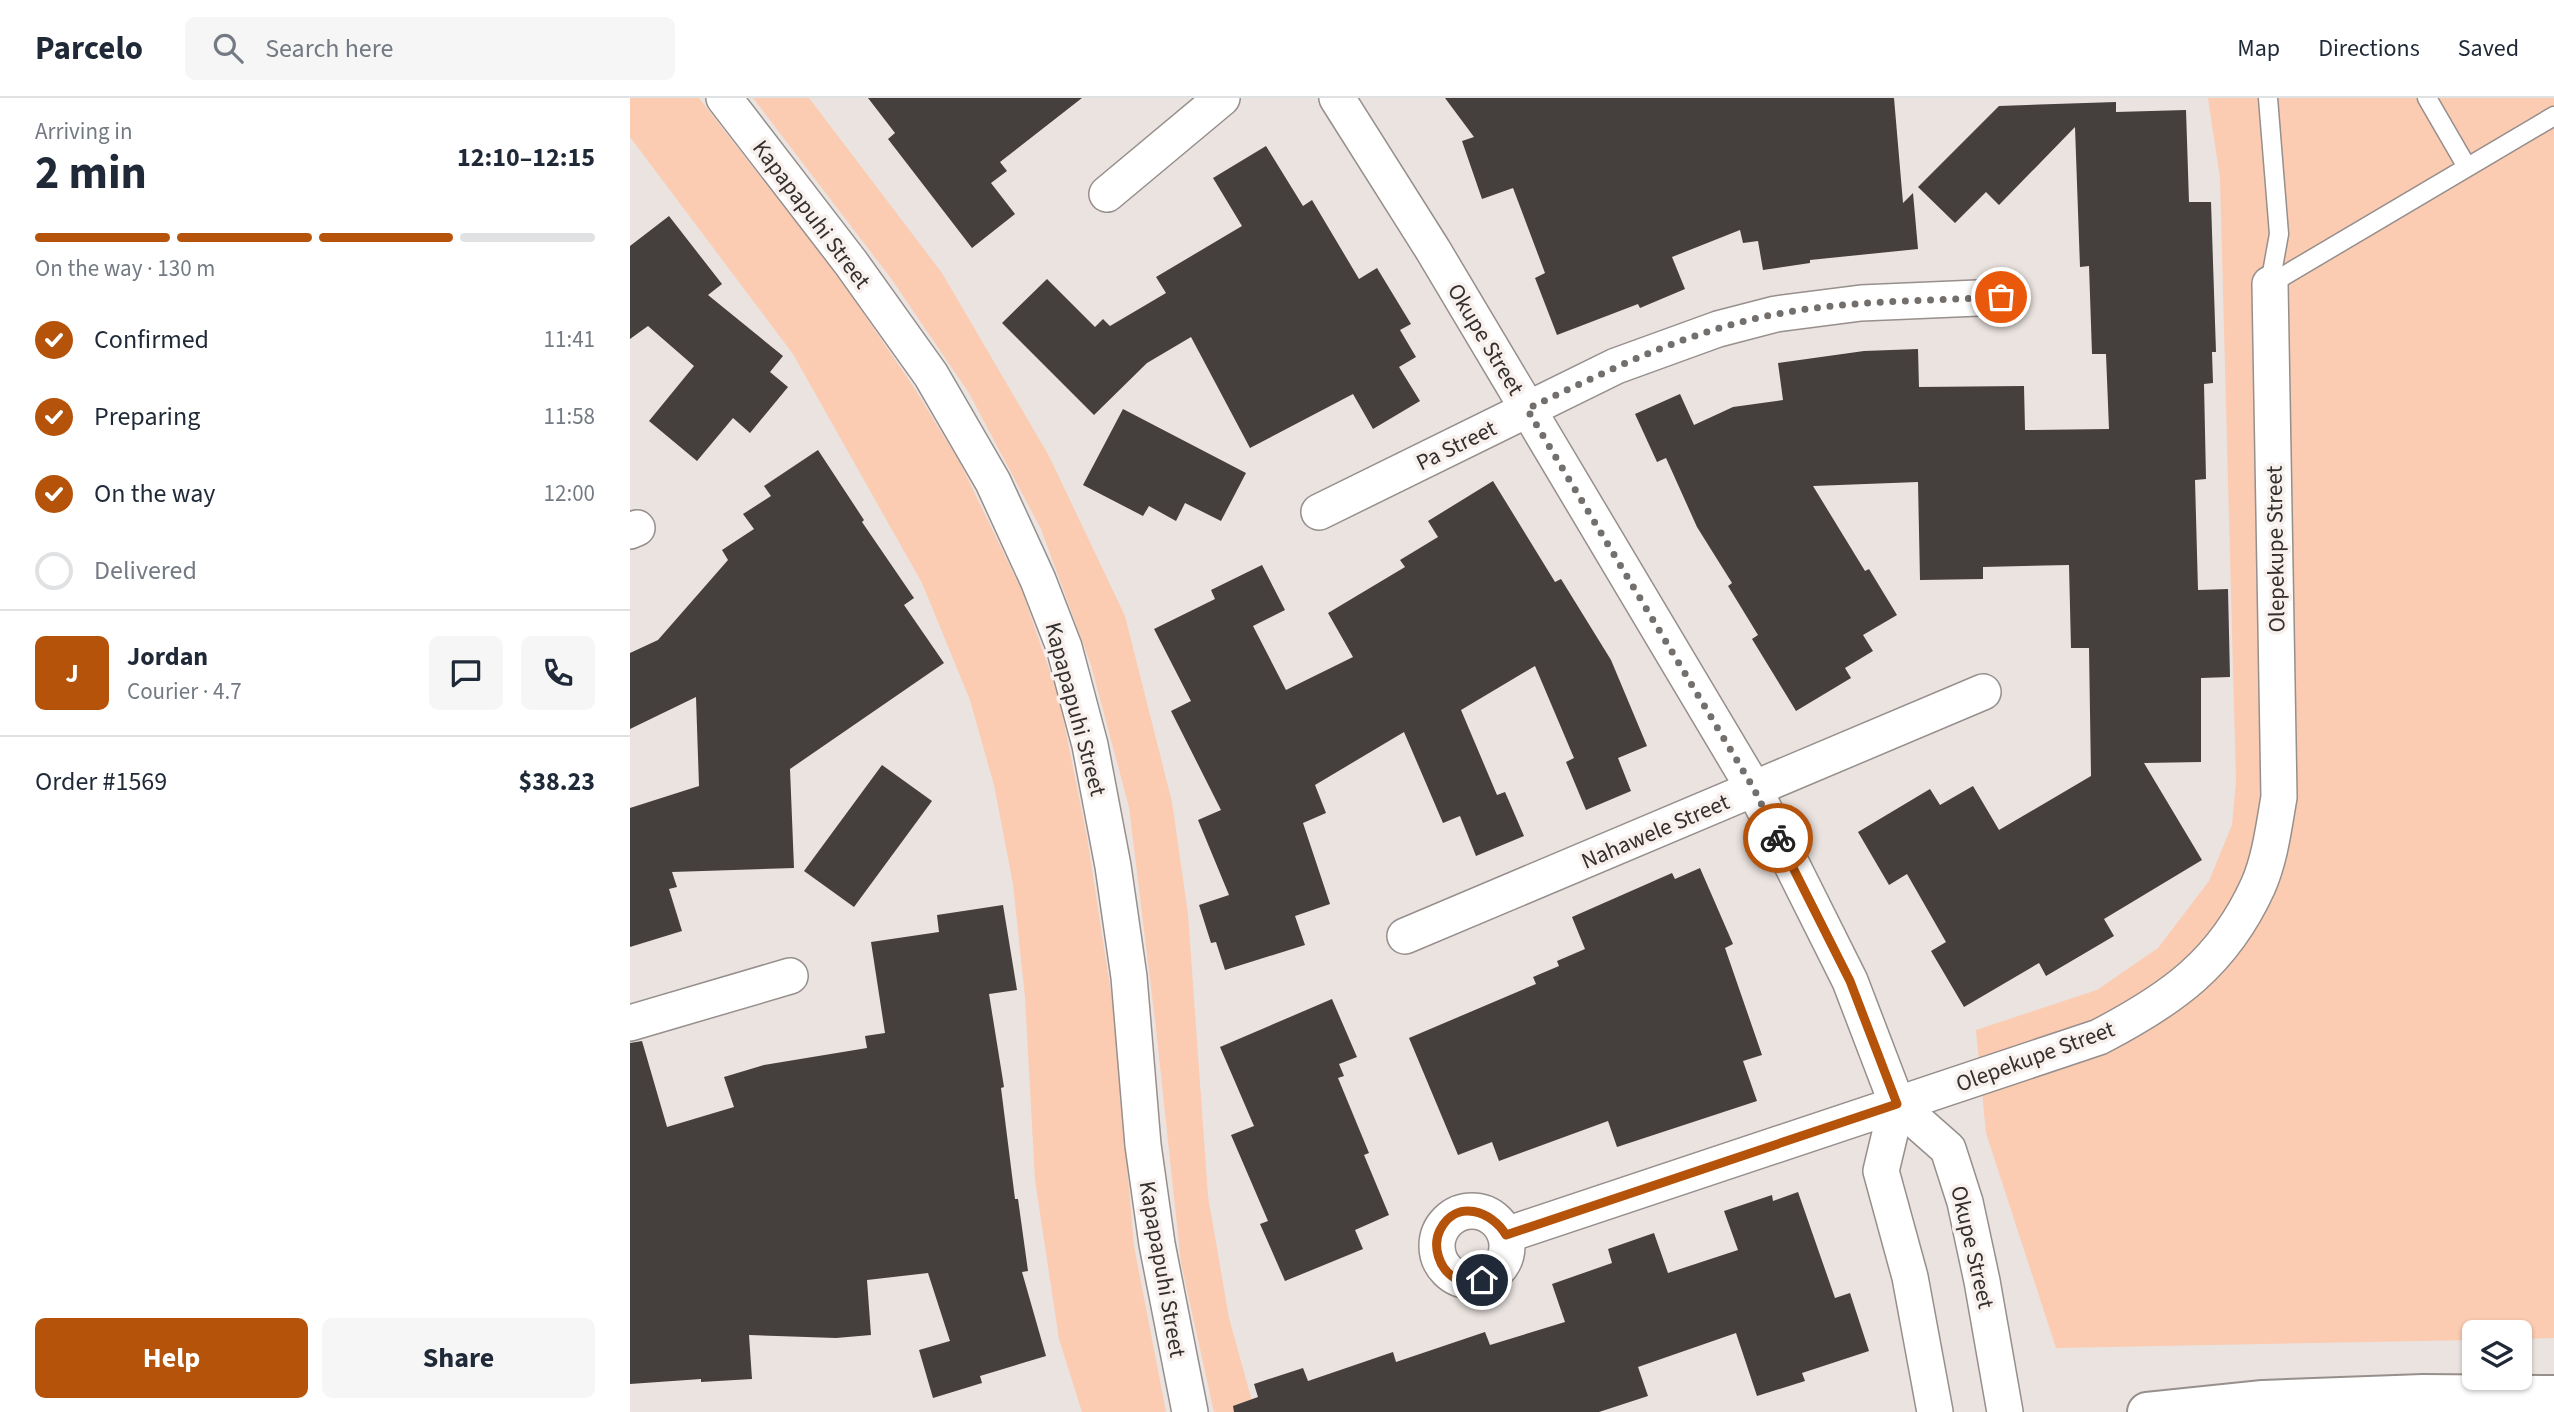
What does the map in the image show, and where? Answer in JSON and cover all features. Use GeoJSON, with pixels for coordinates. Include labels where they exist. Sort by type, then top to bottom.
{"type":"FeatureCollection","features":[{"type":"Feature","properties":{"kind":"street","name":"Kapapapuhi Street"},"geometry":{"type":"LineString","coordinates":[[724,98],[851,263],[931,375],[993,482],[1065,647],[1090,745],[1113,866],[1129,977],[1143,1145],[1159,1257],[1190,1412]]}},
{"type":"Feature","properties":{"kind":"street"},"geometry":{"type":"LineString","coordinates":[[1107,194],[1222,98]]}},
{"type":"Feature","properties":{"kind":"street","name":"Okupe Street"},"geometry":{"type":"LineString","coordinates":[[1337,98],[1433,250],[1754,789],[1850,981],[1897,1104],[1948,1149],[1965,1202],[2005,1412]]}},
{"type":"Feature","properties":{"kind":"street","name":"Olepekupe Street"},"geometry":{"type":"LineString","coordinates":[[1506,1235],[2099,1037],[2147,1012],[2183,986],[2216,953],[2241,918],[2259,884],[2279,797],[2270,284]]}},
{"type":"Feature","properties":{"kind":"street","name":"Pa Street"},"geometry":{"type":"LineString","coordinates":[[1319,512],[1616,366],[1718,329],[1776,314],[1861,303],[2001,297]]}},
{"type":"Feature","properties":{"kind":"street","name":"Nahawele Street"},"geometry":{"type":"LineString","coordinates":[[1405,936],[1983,692]]}},
{"type":"Feature","properties":{"kind":"street"},"geometry":{"type":"LineString","coordinates":[[630,1024],[790,976]]}},
{"type":"Feature","properties":{"kind":"street"},"geometry":{"type":"LineString","coordinates":[[1897,1104],[1881,1171],[1910,1277],[1935,1412]]}},
{"type":"Feature","properties":{"kind":"street"},"geometry":{"type":"LineString","coordinates":[[2147,1412],[2263,1401],[2423,1394],[2554,1395]]}},
{"type":"Feature","properties":{"kind":"lane"},"geometry":{"type":"LineString","coordinates":[[2268,98],[2279,233],[2270,284]]}},
{"type":"Feature","properties":{"kind":"lane"},"geometry":{"type":"LineString","coordinates":[[2427,98],[2467,167]]}},
{"type":"Feature","properties":{"kind":"lane"},"geometry":{"type":"LineString","coordinates":[[2270,284],[2554,116]]}},
{"type":"Feature","properties":{"kind":"shaded area"},"geometry":{"type":"Polygon","coordinates":[[[630,98],[699,98],[839,278],[913,386],[960,463],[1022,591],[1059,698],[1087,837],[1113,1006],[1134,1246],[1166,1412],[1082,1412],[1059,1339],[1035,1180],[1025,997],[1013,884],[994,785],[970,700],[922,583],[793,354],[630,137],[630,98]]]}},
{"type":"Feature","properties":{"kind":"shaded area"},"geometry":{"type":"Polygon","coordinates":[[[753,98],[809,98],[942,273],[1049,456],[1125,616],[1172,802],[1188,914],[1208,1196],[1229,1318],[1255,1412],[1214,1412],[1181,1263],[1129,807],[1091,665],[1041,529],[969,393],[890,277],[753,98]]]}},
{"type":"Feature","properties":{"kind":"shaded area"},"geometry":{"type":"Polygon","coordinates":[[[2208,98],[2554,98],[2554,1338],[2532,1339],[2532,1320],[2462,1320],[2462,1340],[2056,1348],[1986,1133],[1976,1030],[2097,990],[2158,948],[2209,881],[2232,825],[2236,781],[2220,178],[2208,98]]]}},
{"type":"Feature","properties":{"kind":"building"},"geometry":{"type":"Polygon","coordinates":[[[868,98],[1082,98],[1000,162],[1007,171],[991,183],[1015,214],[972,248],[888,139],[895,133],[868,98]]]}},
{"type":"Feature","properties":{"kind":"building"},"geometry":{"type":"Polygon","coordinates":[[[1445,98],[1894,98],[1903,203],[1913,193],[1918,249],[1810,260],[1810,263],[1763,270],[1758,241],[1743,243],[1740,230],[1672,257],[1685,289],[1640,308],[1638,304],[1557,335],[1535,278],[1545,273],[1513,188],[1482,199],[1462,141],[1474,137],[1445,98]]]}},
{"type":"Feature","properties":{"kind":"building"},"geometry":{"type":"Polygon","coordinates":[[[2116,102],[2116,112],[2186,110],[2189,202],[2211,202],[2216,352],[2212,352],[2213,383],[2204,384],[2206,479],[2195,480],[2198,590],[2228,589],[2230,677],[2201,678],[2201,762],[2144,763],[2202,860],[2104,919],[2114,936],[2046,976],[2039,963],[1964,1007],[1931,951],[1946,942],[1907,874],[1889,885],[1858,832],[1930,789],[1940,805],[1973,786],[1999,830],[2091,776],[2089,648],[2071,648],[2069,565],[1983,567],[1983,579],[1920,580],[1918,482],[1813,486],[1865,571],[1869,569],[1897,615],[1863,635],[1873,651],[1845,668],[1851,678],[1796,711],[1752,639],[1758,635],[1728,586],[1732,583],[1697,527],[1666,458],[1657,462],[1635,414],[1680,394],[1694,425],[1733,407],[1783,400],[1778,363],[1864,351],[1918,349],[1919,387],[2024,386],[2025,430],[2109,429],[2106,354],[2092,354],[2089,266],[2080,267],[2075,127],[1999,205],[1986,192],[1955,223],[1918,187],[1999,106],[2116,102]]]}},
{"type":"Feature","properties":{"kind":"building"},"geometry":{"type":"Polygon","coordinates":[[[1266,146],[1303,206],[1312,200],[1359,279],[1377,268],[1411,324],[1400,330],[1416,357],[1399,367],[1420,401],[1373,429],[1353,394],[1250,448],[1191,337],[1147,363],[1094,415],[1002,323],[1047,279],[1095,327],[1103,319],[1110,326],[1166,293],[1156,277],[1242,226],[1213,178],[1266,146]]]}},
{"type":"Feature","properties":{"kind":"building"},"geometry":{"type":"Polygon","coordinates":[[[669,216],[722,284],[708,295],[783,356],[770,372],[788,387],[750,433],[733,418],[697,461],[649,421],[694,366],[648,326],[630,339],[630,246],[669,216]]]}},
{"type":"Feature","properties":{"kind":"building"},"geometry":{"type":"Polygon","coordinates":[[[1123,409],[1246,473],[1221,521],[1185,503],[1176,521],[1149,506],[1143,516],[1083,485],[1123,409]]]}},
{"type":"Feature","properties":{"kind":"building"},"geometry":{"type":"Polygon","coordinates":[[[818,450],[864,520],[862,522],[914,598],[904,605],[944,663],[790,769],[794,868],[672,872],[677,887],[669,889],[682,931],[630,947],[630,808],[699,786],[696,697],[630,729],[630,653],[658,640],[728,560],[722,550],[754,529],[743,514],[771,496],[764,486],[818,450]]]}},
{"type":"Feature","properties":{"kind":"building"},"geometry":{"type":"Polygon","coordinates":[[[1493,481],[1555,582],[1561,579],[1611,660],[1647,746],[1618,758],[1631,791],[1586,810],[1566,762],[1574,758],[1535,666],[1461,710],[1497,795],[1505,792],[1524,836],[1476,856],[1460,816],[1443,823],[1404,732],[1315,785],[1326,813],[1303,823],[1330,904],[1295,916],[1305,945],[1225,970],[1216,942],[1211,943],[1199,905],[1229,895],[1198,820],[1221,810],[1171,711],[1191,701],[1154,629],[1215,599],[1211,590],[1262,565],[1285,610],[1253,626],[1286,690],[1353,657],[1328,613],[1405,567],[1400,560],[1438,537],[1428,521],[1493,481]]]}},
{"type":"Feature","properties":{"kind":"building"},"geometry":{"type":"Polygon","coordinates":[[[882,765],[932,801],[854,907],[804,871],[882,765]]]}},
{"type":"Feature","properties":{"kind":"building"},"geometry":{"type":"Polygon","coordinates":[[[1700,868],[1733,944],[1725,948],[1762,1055],[1743,1061],[1757,1101],[1617,1147],[1608,1121],[1499,1161],[1492,1142],[1458,1155],[1409,1038],[1536,984],[1533,977],[1559,966],[1557,961],[1585,949],[1572,917],[1672,873],[1675,879],[1700,868]]]}},
{"type":"Feature","properties":{"kind":"building"},"geometry":{"type":"Polygon","coordinates":[[[1003,905],[1017,990],[989,994],[1004,1087],[1001,1088],[1015,1199],[1018,1199],[1028,1271],[1022,1272],[1046,1356],[980,1376],[982,1383],[933,1398],[919,1350],[950,1341],[928,1273],[867,1280],[871,1335],[836,1338],[749,1335],[752,1379],[630,1384],[630,1043],[642,1041],[667,1127],[734,1107],[724,1077],[764,1065],[867,1048],[865,1036],[885,1033],[871,942],[939,932],[937,915],[1003,905]]]}},
{"type":"Feature","properties":{"kind":"building"},"geometry":{"type":"Polygon","coordinates":[[[1332,999],[1357,1057],[1339,1064],[1344,1076],[1338,1078],[1369,1153],[1364,1155],[1389,1215],[1355,1230],[1363,1249],[1285,1281],[1260,1224],[1268,1221],[1231,1135],[1254,1126],[1220,1047],[1332,999]]]}},
{"type":"Feature","properties":{"kind":"building"},"geometry":{"type":"Polygon","coordinates":[[[1798,1192],[1835,1298],[1850,1293],[1869,1351],[1802,1373],[1805,1381],[1757,1396],[1736,1333],[1638,1367],[1648,1396],[1599,1412],[1234,1412],[1233,1406],[1258,1397],[1254,1384],[1303,1368],[1308,1381],[1393,1352],[1396,1362],[1485,1332],[1490,1345],[1565,1322],[1552,1284],[1612,1263],[1608,1249],[1654,1233],[1668,1273],[1738,1250],[1724,1211],[1772,1195],[1773,1201],[1798,1192]]]}},
{"type":"Feature","properties":{"kind":"way so far"},"geometry":{"type":"LineString","coordinates":[[1778,838],[1754,789],[1527,409],[1616,366],[1718,329],[1776,314],[1861,303],[2001,297]]}},
{"type":"Feature","properties":{"kind":"route"},"geometry":{"type":"LineString","coordinates":[[1482,1280],[1455,1278],[1445,1269],[1438,1257],[1436,1243],[1440,1230],[1449,1219],[1461,1212],[1475,1211],[1488,1215],[1499,1223],[1506,1235],[1897,1104],[1850,981],[1778,838]]}}]}
